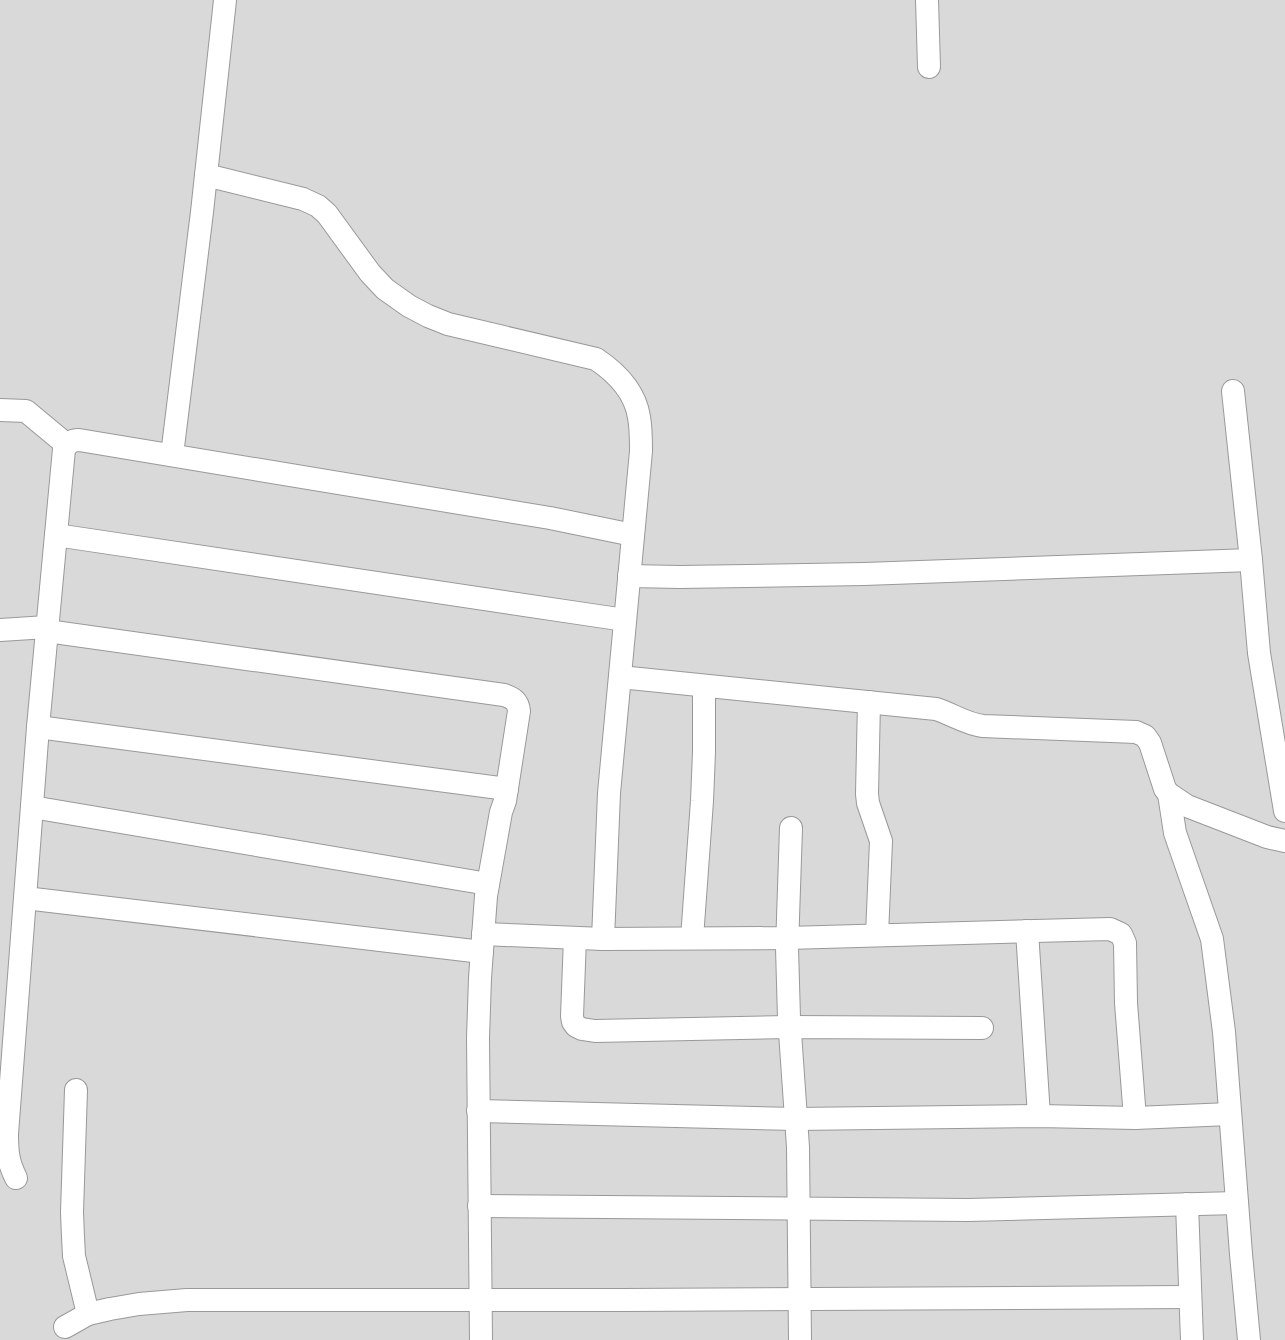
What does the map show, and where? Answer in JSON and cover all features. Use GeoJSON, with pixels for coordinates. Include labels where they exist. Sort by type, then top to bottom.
{"type":"FeatureCollection","features":[{"type":"Feature","properties":{"kind":"street"},"geometry":{"type":"LineString","coordinates":[[172,455],[206,175],[225,0]]}},
{"type":"Feature","properties":{"kind":"street"},"geometry":{"type":"LineString","coordinates":[[928,0],[929,67]]}},
{"type":"Feature","properties":{"kind":"street"},"geometry":{"type":"LineString","coordinates":[[206,175],[303,199],[318,206],[327,214],[370,273],[385,289],[410,306],[428,316],[448,324],[596,359],[608,367],[621,380],[633,399],[639,417],[641,451],[608,793],[603,939]]}},
{"type":"Feature","properties":{"kind":"street"},"geometry":{"type":"LineString","coordinates":[[1232,392],[1251,560],[1259,653],[1285,812]]}},
{"type":"Feature","properties":{"kind":"street"},"geometry":{"type":"LineString","coordinates":[[0,410],[26,411],[66,445]]}},
{"type":"Feature","properties":{"kind":"street"},"geometry":{"type":"LineString","coordinates":[[16,1178],[7,1156],[7,1134],[38,727],[64,449],[66,445],[73,440],[79,440],[542,516],[633,535]]}},
{"type":"Feature","properties":{"kind":"street"},"geometry":{"type":"LineString","coordinates":[[56,535],[625,620]]}},
{"type":"Feature","properties":{"kind":"street"},"geometry":{"type":"LineString","coordinates":[[630,576],[680,577],[864,574],[1251,560]]}},
{"type":"Feature","properties":{"kind":"street"},"geometry":{"type":"LineString","coordinates":[[0,630],[47,629],[504,695],[516,701],[519,711],[507,789],[488,884],[482,943],[478,1038],[481,1340]]}},
{"type":"Feature","properties":{"kind":"street"},"geometry":{"type":"LineString","coordinates":[[620,677],[936,709],[944,711],[974,725],[983,726],[1136,732],[1145,736],[1150,743],[1165,789],[1169,794],[1187,806],[1267,837],[1285,841]]}},
{"type":"Feature","properties":{"kind":"street"},"geometry":{"type":"LineString","coordinates":[[692,938],[702,801],[704,686]]}},
{"type":"Feature","properties":{"kind":"street"},"geometry":{"type":"LineString","coordinates":[[869,702],[867,794],[868,803],[881,841],[877,936]]}},
{"type":"Feature","properties":{"kind":"street"},"geometry":{"type":"LineString","coordinates":[[38,727],[507,789]]}},
{"type":"Feature","properties":{"kind":"street"},"geometry":{"type":"LineString","coordinates":[[1169,794],[1175,833],[1212,939],[1224,1032],[1249,1340]]}},
{"type":"Feature","properties":{"kind":"street"},"geometry":{"type":"LineString","coordinates":[[32,807],[488,884]]}},
{"type":"Feature","properties":{"kind":"street"},"geometry":{"type":"LineString","coordinates":[[791,828],[787,938],[790,1027],[798,1147],[800,1340]]}},
{"type":"Feature","properties":{"kind":"street"},"geometry":{"type":"LineString","coordinates":[[25,898],[482,943],[575,938],[787,938],[1110,929],[1121,934],[1125,943],[1126,1003],[1135,1118]]}},
{"type":"Feature","properties":{"kind":"street"},"geometry":{"type":"LineString","coordinates":[[1027,931],[1039,1116]]}},
{"type":"Feature","properties":{"kind":"street"},"geometry":{"type":"LineString","coordinates":[[575,938],[572,1016],[573,1022],[576,1026],[582,1029],[595,1031],[616,1031],[790,1027],[982,1028]]}},
{"type":"Feature","properties":{"kind":"street"},"geometry":{"type":"LineString","coordinates":[[76,1090],[72,1212],[74,1256],[88,1314]]}},
{"type":"Feature","properties":{"kind":"street"},"geometry":{"type":"LineString","coordinates":[[478,1111],[796,1119],[1039,1116],[1135,1118],[1230,1114]]}},
{"type":"Feature","properties":{"kind":"street"},"geometry":{"type":"LineString","coordinates":[[480,1206],[968,1210],[1237,1203]]}},
{"type":"Feature","properties":{"kind":"street"},"geometry":{"type":"LineString","coordinates":[[1186,1204],[1192,1340]]}},
{"type":"Feature","properties":{"kind":"street"},"geometry":{"type":"LineString","coordinates":[[65,1326],[88,1314],[110,1309],[138,1304],[187,1300],[1190,1297]]}},
{"type":"Feature","properties":{"kind":"shaded area"},"geometry":{"type":"Polygon","coordinates":[[[0,0],[1285,0],[1285,1340],[0,1340],[0,0]]]}}]}
